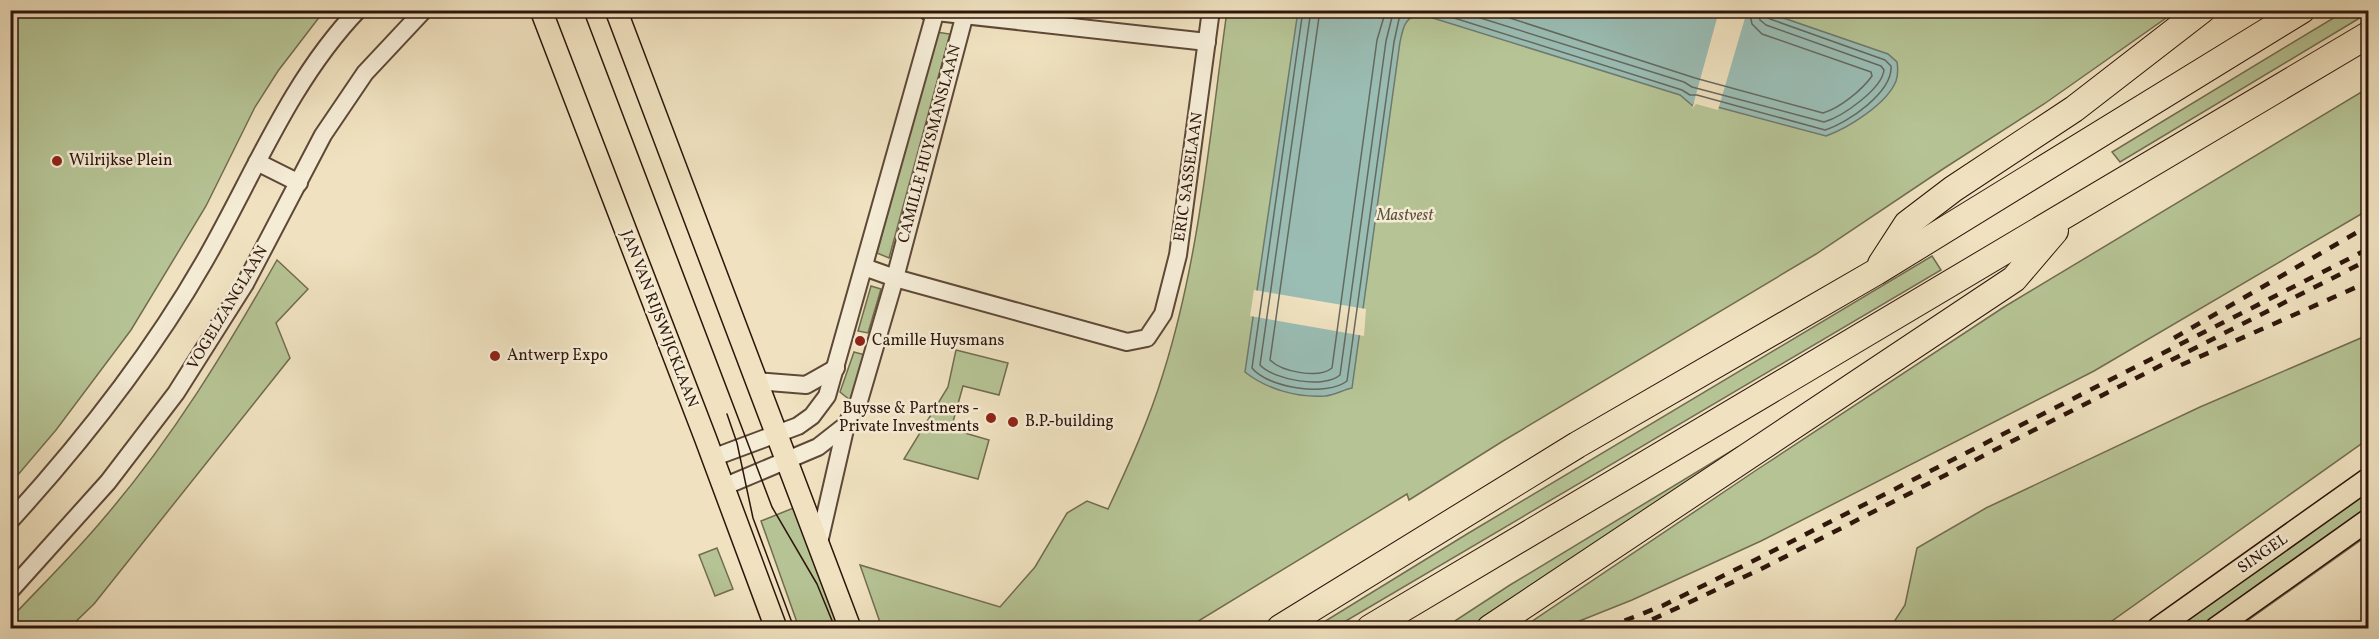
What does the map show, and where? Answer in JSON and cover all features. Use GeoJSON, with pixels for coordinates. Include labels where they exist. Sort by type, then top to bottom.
{"type":"FeatureCollection","features":[{"type":"Feature","properties":{"kind":"highway"},"geometry":{"type":"LineString","coordinates":[[1876,272],[1907,224],[1953,189],[2074,109],[2202,10]]}},
{"type":"Feature","properties":{"kind":"highway"},"geometry":{"type":"LineString","coordinates":[[1281,628],[1576,445],[1876,272],[2302,10]]}},
{"type":"Feature","properties":{"kind":"highway"},"geometry":{"type":"LineString","coordinates":[[1370,628],[1617,480],[2067,217],[2368,35]]}},
{"type":"Feature","properties":{"kind":"highway"},"geometry":{"type":"LineString","coordinates":[[1490,628],[2014,279],[2067,217]]}},
{"type":"Feature","properties":{"kind":"main road","name":"JAN VAN RIJSWIJCKLAAN"},"geometry":{"type":"LineString","coordinates":[[541,10],[776,628]]}},
{"type":"Feature","properties":{"kind":"main road"},"geometry":{"type":"LineString","coordinates":[[622,15],[776,435],[850,628]]}},
{"type":"Feature","properties":{"kind":"main road","name":"SINGEL"},"geometry":{"type":"LineString","coordinates":[[2158,628],[2368,479]]}},
{"type":"Feature","properties":{"kind":"main road","name":"SINGEL"},"geometry":{"type":"LineString","coordinates":[[2216,628],[2368,520]]}},
{"type":"Feature","properties":{"kind":"street"},"geometry":{"type":"LineString","coordinates":[[10,521],[74,449],[149,350],[204,263],[283,112],[311,69],[358,10]]}},
{"type":"Feature","properties":{"kind":"street","name":"VOGELZANGLAAN"},"geometry":{"type":"LineString","coordinates":[[10,591],[108,482],[176,393],[245,284],[323,135],[382,52],[424,10]]}},
{"type":"Feature","properties":{"kind":"street","name":"ERIC SASSELAAN"},"geometry":{"type":"LineString","coordinates":[[895,278],[1127,342],[1147,338],[1163,314],[1178,255],[1211,10]]}},
{"type":"Feature","properties":{"kind":"street"},"geometry":{"type":"LineString","coordinates":[[932,11],[1207,42]]}},
{"type":"Feature","properties":{"kind":"street","name":"CAMILLE HUYSMANSLAAN"},"geometry":{"type":"LineString","coordinates":[[712,458],[798,426],[812,416],[827,396],[932,11]]}},
{"type":"Feature","properties":{"kind":"street","name":"CAMILLE HUYSMANSLAAN"},"geometry":{"type":"LineString","coordinates":[[818,547],[846,425],[859,400],[895,278],[965,13]]}},
{"type":"Feature","properties":{"kind":"street"},"geometry":{"type":"LineString","coordinates":[[257,162],[299,183]]}},
{"type":"Feature","properties":{"kind":"street"},"geometry":{"type":"LineString","coordinates":[[864,267],[895,278]]}},
{"type":"Feature","properties":{"kind":"street"},"geometry":{"type":"LineString","coordinates":[[756,381],[806,385],[836,368]]}},
{"type":"Feature","properties":{"kind":"street","name":"CAMILLE HUYSMANSLAAN"},"geometry":{"type":"LineString","coordinates":[[723,487],[818,447],[846,425]]}},
{"type":"Feature","properties":{"kind":"green space"},"geometry":{"type":"Polygon","coordinates":[[[11,10],[324,11],[278,71],[255,107],[206,206],[131,330],[56,430],[11,483],[11,10]]]}},
{"type":"Feature","properties":{"kind":"green space","name":"Mastvest"},"geometry":{"type":"Polygon","coordinates":[[[1227,11],[2176,11],[2044,104],[1816,254],[1503,441],[1409,500],[1407,494],[1187,628],[882,628],[860,565],[1000,607],[1035,567],[1067,513],[1087,501],[1108,509],[1151,408],[1176,330],[1195,239],[1227,11]]]}},
{"type":"Feature","properties":{"kind":"green space"},"geometry":{"type":"Polygon","coordinates":[[[2345,11],[2368,11],[2368,13],[2120,162],[2112,152],[2345,11]]]}},
{"type":"Feature","properties":{"kind":"green space"},"geometry":{"type":"Polygon","coordinates":[[[936,32],[950,34],[889,258],[877,253],[936,32]]]}},
{"type":"Feature","properties":{"kind":"green space"},"geometry":{"type":"Polygon","coordinates":[[[2368,88],[2368,210],[2094,371],[1761,541],[1632,600],[1562,628],[1522,628],[2004,307],[2368,88]]]}},
{"type":"Feature","properties":{"kind":"green space"},"geometry":{"type":"Polygon","coordinates":[[[1932,256],[1941,270],[1334,628],[1314,628],[1467,534],[1932,256]]]}},
{"type":"Feature","properties":{"kind":"green space"},"geometry":{"type":"Polygon","coordinates":[[[277,260],[308,289],[276,323],[290,358],[94,604],[69,628],[11,628],[11,618],[93,531],[153,457],[218,360],[277,260]]]}},
{"type":"Feature","properties":{"kind":"green space"},"geometry":{"type":"Polygon","coordinates":[[[871,286],[881,289],[868,333],[858,331],[871,286]]]}},
{"type":"Feature","properties":{"kind":"green space"},"geometry":{"type":"Polygon","coordinates":[[[2368,335],[2368,439],[2102,628],[1890,628],[1905,605],[1917,548],[1986,508],[2200,407],[2368,335]]]}},
{"type":"Feature","properties":{"kind":"green space"},"geometry":{"type":"Polygon","coordinates":[[[956,350],[1008,363],[999,395],[963,386],[951,429],[989,440],[978,479],[904,459],[948,387],[956,350]]]}},
{"type":"Feature","properties":{"kind":"green space"},"geometry":{"type":"Polygon","coordinates":[[[854,352],[865,355],[850,400],[840,392],[854,352]]]}},
{"type":"Feature","properties":{"kind":"green space"},"geometry":{"type":"Polygon","coordinates":[[[1738,447],[1702,475],[1472,628],[1444,628],[1510,585],[1738,447]]]}},
{"type":"Feature","properties":{"kind":"green space"},"geometry":{"type":"Polygon","coordinates":[[[2368,490],[2368,508],[2198,628],[2174,628],[2368,490]]]}},
{"type":"Feature","properties":{"kind":"green space"},"geometry":{"type":"Polygon","coordinates":[[[796,507],[841,628],[799,628],[761,521],[796,507]]]}},
{"type":"Feature","properties":{"kind":"green space"},"geometry":{"type":"Polygon","coordinates":[[[2368,531],[2368,535],[2237,628],[2232,628],[2368,531]]]}},
{"type":"Feature","properties":{"kind":"green space"},"geometry":{"type":"Polygon","coordinates":[[[717,548],[733,589],[715,596],[699,555],[717,548]]]}},
{"type":"Feature","properties":{"kind":"water"},"geometry":{"type":"Polygon","coordinates":[[[1298,11],[1763,11],[1888,54],[1897,62],[1897,74],[1891,90],[1876,106],[1845,127],[1826,136],[1695,101],[1693,106],[1680,95],[1420,14],[1411,18],[1405,24],[1400,42],[1352,388],[1325,396],[1293,394],[1272,388],[1245,372],[1298,11]]]}},
{"type":"Feature","properties":{"kind":"pier"},"geometry":{"type":"Polygon","coordinates":[[[1719,11],[1747,11],[1718,110],[1696,104],[1692,109],[1719,11]]]}},
{"type":"Feature","properties":{"kind":"pier"},"geometry":{"type":"Polygon","coordinates":[[[1254,290],[1366,309],[1364,336],[1250,316],[1254,290]]]}},
{"type":"Feature","properties":{"kind":"tram line"},"geometry":{"type":"LineString","coordinates":[[583,10],[772,507],[817,584],[835,628]]}},
{"type":"Feature","properties":{"kind":"tram line"},"geometry":{"type":"LineString","coordinates":[[727,414],[737,443],[753,518],[794,628]]}},
{"type":"Feature","properties":{"kind":"railway"},"geometry":{"type":"LineString","coordinates":[[2174,338],[2368,226]]}},
{"type":"Feature","properties":{"kind":"railway"},"geometry":{"type":"LineString","coordinates":[[1606,628],[1662,606],[1755,560],[2368,249]]}},
{"type":"Feature","properties":{"kind":"railway"},"geometry":{"type":"LineString","coordinates":[[1634,628],[1761,569],[2368,260]]}},
{"type":"Feature","properties":{"kind":"railway"},"geometry":{"type":"LineString","coordinates":[[2181,365],[2368,282]]}},
{"type":"Feature","properties":{"kind":"place","name":"Wilrijkse Plein"},"geometry":{"type":"Point","coordinates":[57,161]}},
{"type":"Feature","properties":{"kind":"place","name":"Camille Huysmans"},"geometry":{"type":"Point","coordinates":[860,341]}},
{"type":"Feature","properties":{"kind":"place","name":"Antwerp Expo"},"geometry":{"type":"Point","coordinates":[495,356]}},
{"type":"Feature","properties":{"kind":"place","name":"Buysse & Partners - Private Investments"},"geometry":{"type":"Point","coordinates":[991,418]}},
{"type":"Feature","properties":{"kind":"place","name":"B.P.-building"},"geometry":{"type":"Point","coordinates":[1013,422]}}]}
